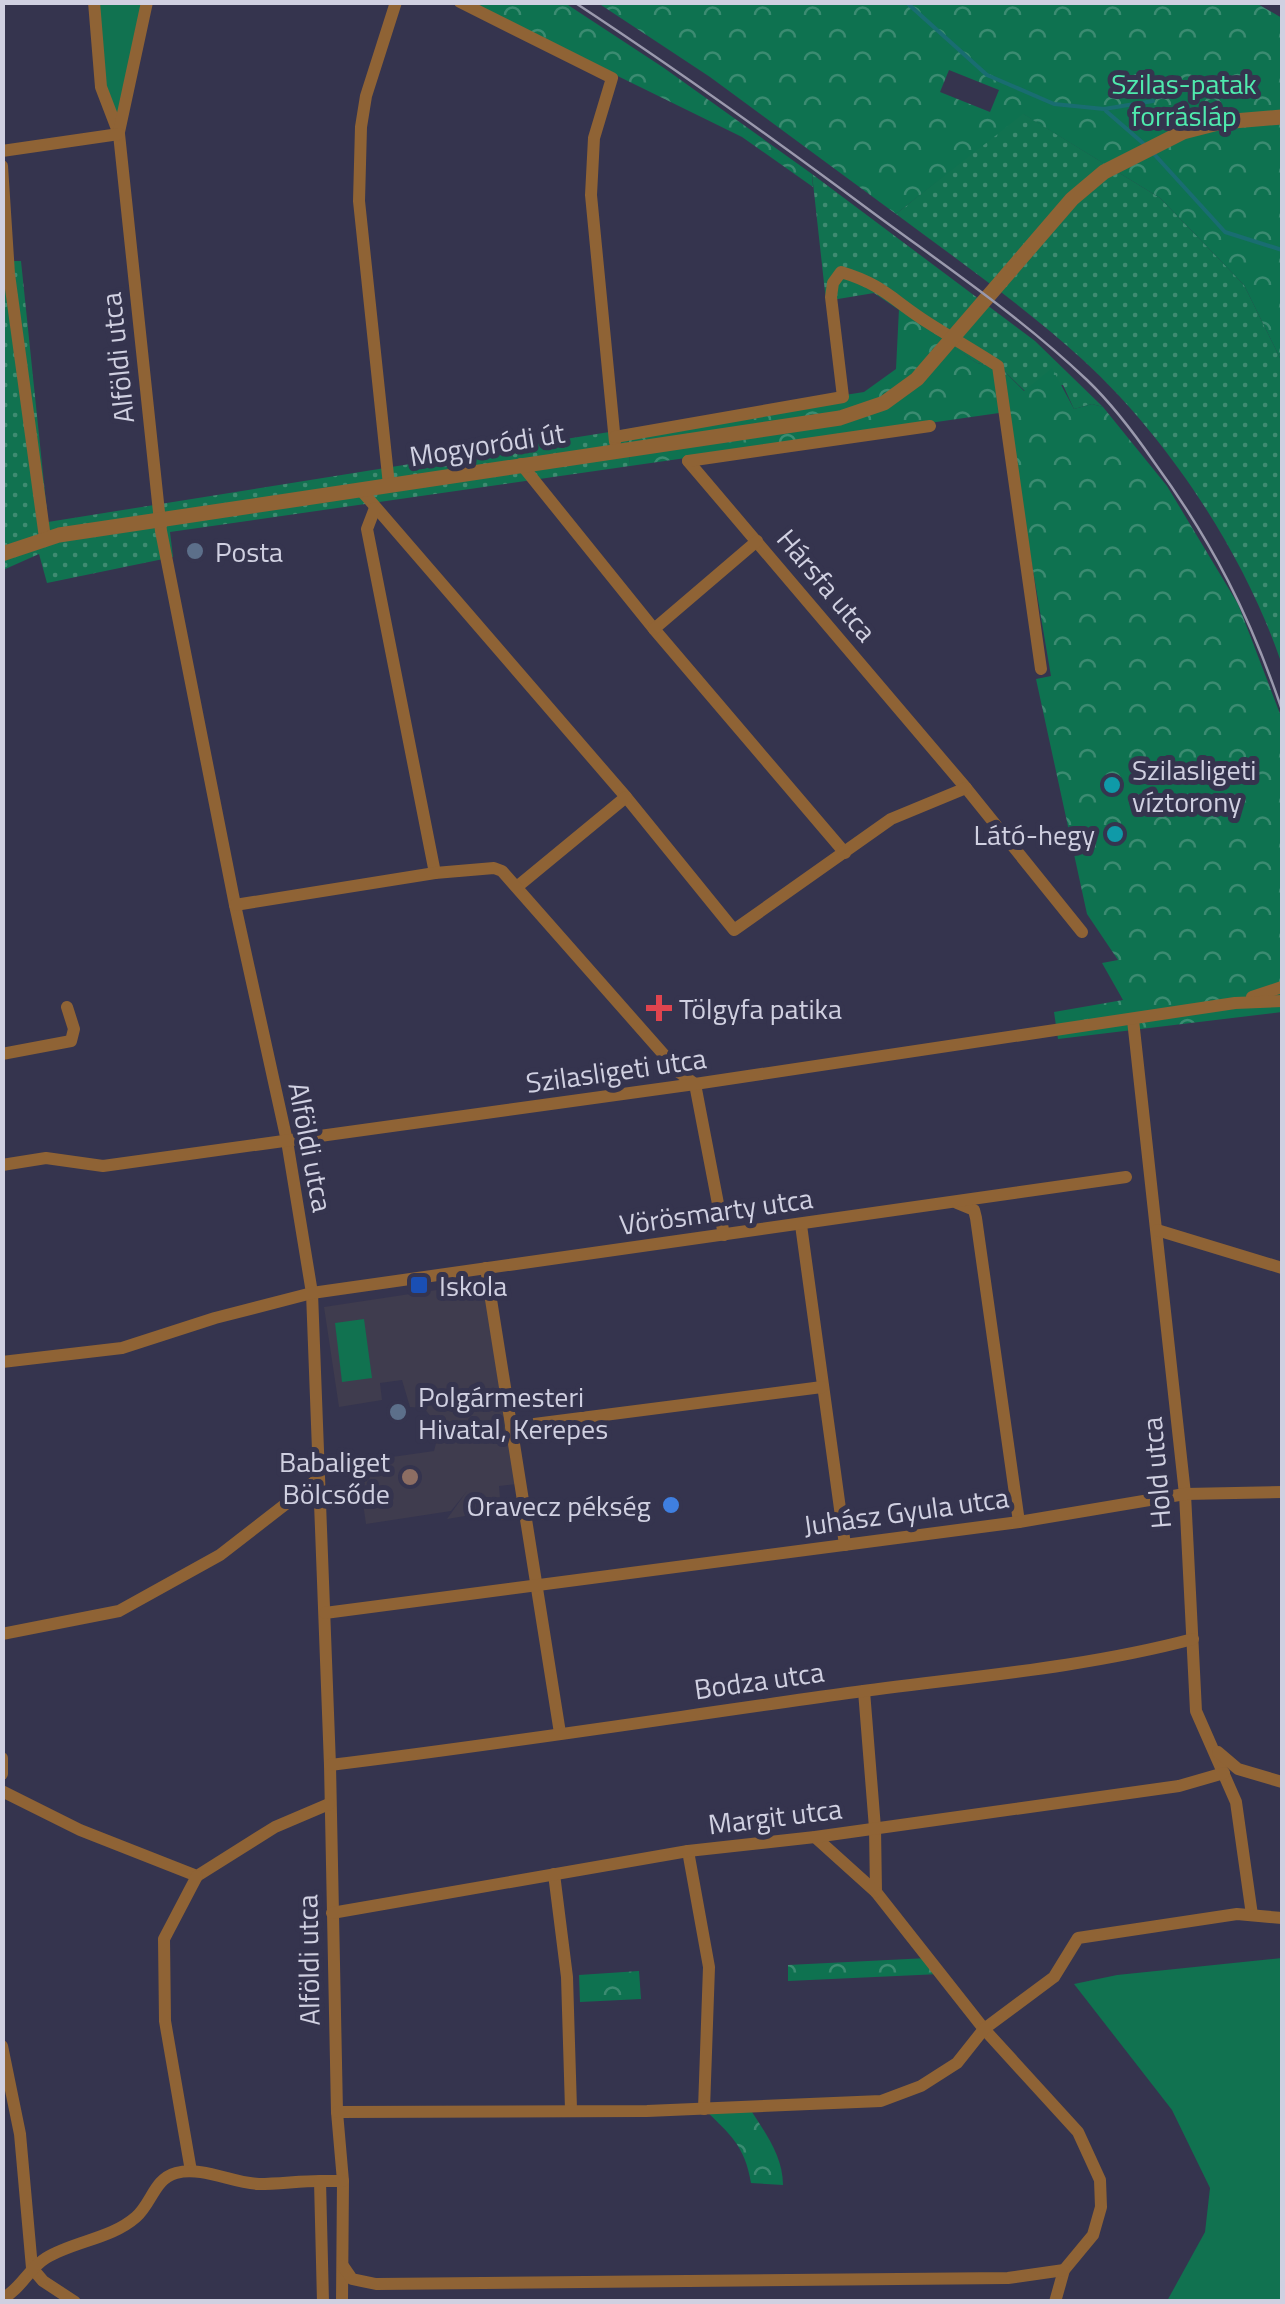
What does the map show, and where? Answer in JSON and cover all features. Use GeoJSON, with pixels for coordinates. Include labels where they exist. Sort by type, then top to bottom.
{"type":"FeatureCollection","features":[{"type":"Feature","properties":{"kind":"street","name":"Alföldi utca"},"geometry":{"type":"LineString","coordinates":[[94,2],[100,87],[119,134],[159,519],[286,1140],[312,1293],[330,1765],[337,2112],[343,2181],[342,2302]]}},
{"type":"Feature","properties":{"kind":"street","name":"Alföldi utca"},"geometry":{"type":"LineString","coordinates":[[119,134],[147,2]]}},
{"type":"Feature","properties":{"kind":"street"},"geometry":{"type":"LineString","coordinates":[[389,485],[359,201],[366,96],[396,2]]}},
{"type":"Feature","properties":{"kind":"street"},"geometry":{"type":"LineString","coordinates":[[460,2],[612,78],[594,138],[591,195],[615,443]]}},
{"type":"Feature","properties":{"kind":"street","name":"Mogyoródi út"},"geometry":{"type":"LineString","coordinates":[[615,443],[858,414],[884,403],[908,387],[955,336],[1082,188],[1148,148],[1202,126],[1282,117]]}},
{"type":"Feature","properties":{"kind":"street"},"geometry":{"type":"LineString","coordinates":[[2,151],[119,134]]}},
{"type":"Feature","properties":{"kind":"street"},"geometry":{"type":"LineString","coordinates":[[2,166],[6,274],[45,538]]}},
{"type":"Feature","properties":{"kind":"street","name":"Mogyoródi út"},"geometry":{"type":"LineString","coordinates":[[2,554],[45,538],[521,464],[843,397],[831,297],[841,272],[880,286],[930,324],[955,336]]}},
{"type":"Feature","properties":{"kind":"street"},"geometry":{"type":"LineString","coordinates":[[955,336],[998,366],[1042,668]]}},
{"type":"Feature","properties":{"kind":"street","name":"Hársfa utca"},"geometry":{"type":"LineString","coordinates":[[930,426],[688,461],[966,788],[1082,932]]}},
{"type":"Feature","properties":{"kind":"street"},"geometry":{"type":"LineString","coordinates":[[521,464],[654,629],[846,853]]}},
{"type":"Feature","properties":{"kind":"street"},"geometry":{"type":"LineString","coordinates":[[360,489],[626,797],[734,930],[891,819],[966,788]]}},
{"type":"Feature","properties":{"kind":"street"},"geometry":{"type":"LineString","coordinates":[[375,508],[367,528],[434,873]]}},
{"type":"Feature","properties":{"kind":"street"},"geometry":{"type":"LineString","coordinates":[[654,629],[757,541]]}},
{"type":"Feature","properties":{"kind":"street"},"geometry":{"type":"LineString","coordinates":[[518,886],[626,797]]}},
{"type":"Feature","properties":{"kind":"street"},"geometry":{"type":"LineString","coordinates":[[235,905],[434,873],[494,868],[518,886],[680,1074],[694,1084],[724,1235]]}},
{"type":"Feature","properties":{"kind":"street","name":"Szilasligeti utca"},"geometry":{"type":"LineString","coordinates":[[1235,1003],[1282,987]]}},
{"type":"Feature","properties":{"kind":"street","name":"Szilasligeti utca"},"geometry":{"type":"LineString","coordinates":[[2,1166],[46,1158],[103,1166],[694,1084],[1235,1003],[1282,1001]]}},
{"type":"Feature","properties":{"kind":"street"},"geometry":{"type":"LineString","coordinates":[[2,1054],[71,1041],[74,1029],[67,1007]]}},
{"type":"Feature","properties":{"kind":"street","name":"Hold utca"},"geometry":{"type":"LineString","coordinates":[[1134,1020],[1185,1494],[1196,1711],[1236,1802],[1252,1915]]}},
{"type":"Feature","properties":{"kind":"street","name":"Vörösmarty utca"},"geometry":{"type":"LineString","coordinates":[[2,1362],[122,1348],[312,1293],[1126,1177]]}},
{"type":"Feature","properties":{"kind":"street"},"geometry":{"type":"LineString","coordinates":[[954,1203],[967,1206],[976,1218],[1019,1522]]}},
{"type":"Feature","properties":{"kind":"street"},"geometry":{"type":"LineString","coordinates":[[801,1225],[845,1544]]}},
{"type":"Feature","properties":{"kind":"street"},"geometry":{"type":"LineString","coordinates":[[1158,1230],[1282,1268]]}},
{"type":"Feature","properties":{"kind":"street"},"geometry":{"type":"LineString","coordinates":[[486,1268],[560,1733]]}},
{"type":"Feature","properties":{"kind":"street"},"geometry":{"type":"LineString","coordinates":[[511,1427],[822,1387]]}},
{"type":"Feature","properties":{"kind":"street"},"geometry":{"type":"LineString","coordinates":[[2,1634],[119,1611],[220,1554],[318,1479]]}},
{"type":"Feature","properties":{"kind":"street","name":"Juhász Gyula utca"},"geometry":{"type":"LineString","coordinates":[[325,1613],[1019,1522],[1185,1494],[1282,1492]]}},
{"type":"Feature","properties":{"kind":"street","name":"Bodza utca"},"geometry":{"type":"LineString","coordinates":[[330,1765],[1087,1664],[1193,1639]]}},
{"type":"Feature","properties":{"kind":"street"},"geometry":{"type":"LineString","coordinates":[[864,1691],[876,1828],[876,1892]]}},
{"type":"Feature","properties":{"kind":"street"},"geometry":{"type":"LineString","coordinates":[[1211,1745],[1238,1769],[1282,1782]]}},
{"type":"Feature","properties":{"kind":"street"},"geometry":{"type":"LineString","coordinates":[[2,1758],[2,1774]]}},
{"type":"Feature","properties":{"kind":"street","name":"Margit utca"},"geometry":{"type":"LineString","coordinates":[[332,1913],[688,1851],[815,1838],[1179,1786],[1224,1773]]}},
{"type":"Feature","properties":{"kind":"street"},"geometry":{"type":"LineString","coordinates":[[2,1791],[80,1830],[198,1876]]}},
{"type":"Feature","properties":{"kind":"street"},"geometry":{"type":"LineString","coordinates":[[191,2171],[164,2021],[164,1939],[198,1876],[275,1827],[329,1804]]}},
{"type":"Feature","properties":{"kind":"street"},"geometry":{"type":"LineString","coordinates":[[815,1838],[876,1892],[984,2030],[1078,2132],[1100,2180],[1101,2207],[1094,2235],[1064,2270],[1055,2302]]}},
{"type":"Feature","properties":{"kind":"street"},"geometry":{"type":"LineString","coordinates":[[688,1851],[710,1967],[704,2109]]}},
{"type":"Feature","properties":{"kind":"street"},"geometry":{"type":"LineString","coordinates":[[554,1874],[568,1976],[571,2109]]}},
{"type":"Feature","properties":{"kind":"street"},"geometry":{"type":"LineString","coordinates":[[337,2112],[704,2109],[881,2101],[922,2086],[957,2063],[984,2030],[1054,1977],[1078,1938],[1252,1915],[1282,1918]]}},
{"type":"Feature","properties":{"kind":"street"},"geometry":{"type":"LineString","coordinates":[[2,2046],[20,2134],[32,2268],[75,2302]]}},
{"type":"Feature","properties":{"kind":"street"},"geometry":{"type":"LineString","coordinates":[[2,2299],[21,2286],[32,2268],[48,2257],[107,2234],[138,2216],[161,2180],[172,2174],[191,2171],[256,2184],[343,2181]]}},
{"type":"Feature","properties":{"kind":"street"},"geometry":{"type":"LineString","coordinates":[[320,2181],[323,2302]]}},
{"type":"Feature","properties":{"kind":"street"},"geometry":{"type":"LineString","coordinates":[[343,2266],[352,2279],[376,2284],[1008,2278],[1064,2270]]}},
{"type":"Feature","properties":{"kind":"shaded area"},"geometry":{"type":"Polygon","coordinates":[[[483,1283],[517,1484],[499,1486],[501,1510],[447,1519],[467,1491],[451,1511],[366,1524],[357,1462],[434,1451],[440,1428],[424,1408],[410,1407],[402,1380],[380,1383],[382,1400],[339,1407],[324,1307],[483,1283]]]}},
{"type":"Feature","properties":{"kind":"green space"},"geometry":{"type":"Polygon","coordinates":[[[93,3],[147,3],[119,134],[101,87],[93,3]]]}},
{"type":"Feature","properties":{"kind":"green space"},"geometry":{"type":"Polygon","coordinates":[[[469,3],[565,3],[812,174],[813,187],[742,137],[469,3]]]}},
{"type":"Feature","properties":{"kind":"green space","name":"Szilas-patak forrásláp"},"geometry":{"type":"Polygon","coordinates":[[[598,3],[1256,3],[1282,18],[1282,362],[1244,285],[1160,198],[1023,114],[896,214],[710,77],[598,3]],[[949,70],[940,92],[990,112],[999,90],[949,70]]]}},
{"type":"Feature","properties":{"kind":"green space"},"geometry":{"type":"Polygon","coordinates":[[[1022,113],[1160,198],[1244,285],[1282,362],[1280,659],[1224,538],[1144,424],[1061,340],[896,214],[1022,113]]]}},
{"type":"Feature","properties":{"kind":"green space"},"geometry":{"type":"Polygon","coordinates":[[[812,174],[1035,341],[1103,407],[1092,404],[1074,409],[1063,385],[1025,391],[1002,369],[977,363],[874,293],[826,301],[812,174]]]}},
{"type":"Feature","properties":{"kind":"green space"},"geometry":{"type":"Polygon","coordinates":[[[3,261],[21,261],[48,522],[628,429],[630,466],[170,532],[173,557],[47,583],[39,554],[3,570],[3,261]]]}},
{"type":"Feature","properties":{"kind":"green space"},"geometry":{"type":"Polygon","coordinates":[[[899,309],[977,363],[1002,369],[1024,391],[1052,368],[1074,409],[1092,404],[1103,407],[1167,486],[1238,604],[1282,719],[1282,1012],[1058,1039],[1054,1012],[1123,1000],[1102,963],[1118,960],[1087,914],[1036,679],[1051,676],[1006,412],[630,466],[628,429],[864,392],[896,369],[899,309]]]}},
{"type":"Feature","properties":{"kind":"green space"},"geometry":{"type":"Polygon","coordinates":[[[364,1319],[372,1378],[342,1382],[335,1323],[364,1319]]]}},
{"type":"Feature","properties":{"kind":"green space"},"geometry":{"type":"Polygon","coordinates":[[[928,1958],[940,1974],[788,1981],[788,1965],[928,1958]]]}},
{"type":"Feature","properties":{"kind":"green space"},"geometry":{"type":"Polygon","coordinates":[[[1282,1958],[1282,2301],[1167,2301],[1205,2232],[1210,2188],[1172,2110],[1074,1984],[1117,1975],[1282,1958]]]}},
{"type":"Feature","properties":{"kind":"green space"},"geometry":{"type":"Polygon","coordinates":[[[639,1971],[641,1999],[580,2002],[579,1975],[639,1971]]]}},
{"type":"Feature","properties":{"kind":"green space"},"geometry":{"type":"Polygon","coordinates":[[[748,2106],[776,2153],[783,2185],[751,2183],[740,2150],[704,2109],[748,2106]]]}},
{"type":"Feature","properties":{"kind":"waterway"},"geometry":{"type":"LineString","coordinates":[[906,2],[987,75],[1054,104],[1104,109],[1153,101]]}},
{"type":"Feature","properties":{"kind":"waterway"},"geometry":{"type":"LineString","coordinates":[[1106,111],[1144,144]]}},
{"type":"Feature","properties":{"kind":"waterway"},"geometry":{"type":"LineString","coordinates":[[1154,154],[1225,232],[1282,250]]}},
{"type":"Feature","properties":{"kind":"tram line"},"geometry":{"type":"LineString","coordinates":[[574,2],[955,272],[1036,335],[1096,389],[1146,451],[1212,551],[1257,643],[1282,710]]}},
{"type":"Feature","properties":{"kind":"place","name":"Posta"},"geometry":{"type":"Point","coordinates":[195,551]}},
{"type":"Feature","properties":{"kind":"place","name":"Szilasligeti víztorony"},"geometry":{"type":"Point","coordinates":[1112,785]}},
{"type":"Feature","properties":{"kind":"place","name":"Látó-hegy"},"geometry":{"type":"Point","coordinates":[1115,834]}},
{"type":"Feature","properties":{"kind":"place","name":"Tölgyfa patika"},"geometry":{"type":"Point","coordinates":[659,1008]}},
{"type":"Feature","properties":{"kind":"place","name":"Iskola"},"geometry":{"type":"Point","coordinates":[419,1285]}},
{"type":"Feature","properties":{"kind":"place","name":"Polgármesteri Hivatal, Kerepes"},"geometry":{"type":"Point","coordinates":[398,1412]}},
{"type":"Feature","properties":{"kind":"place","name":"Babaliget Bölcsőde"},"geometry":{"type":"Point","coordinates":[410,1477]}},
{"type":"Feature","properties":{"kind":"place","name":"Oravecz pékség"},"geometry":{"type":"Point","coordinates":[671,1505]}}]}
